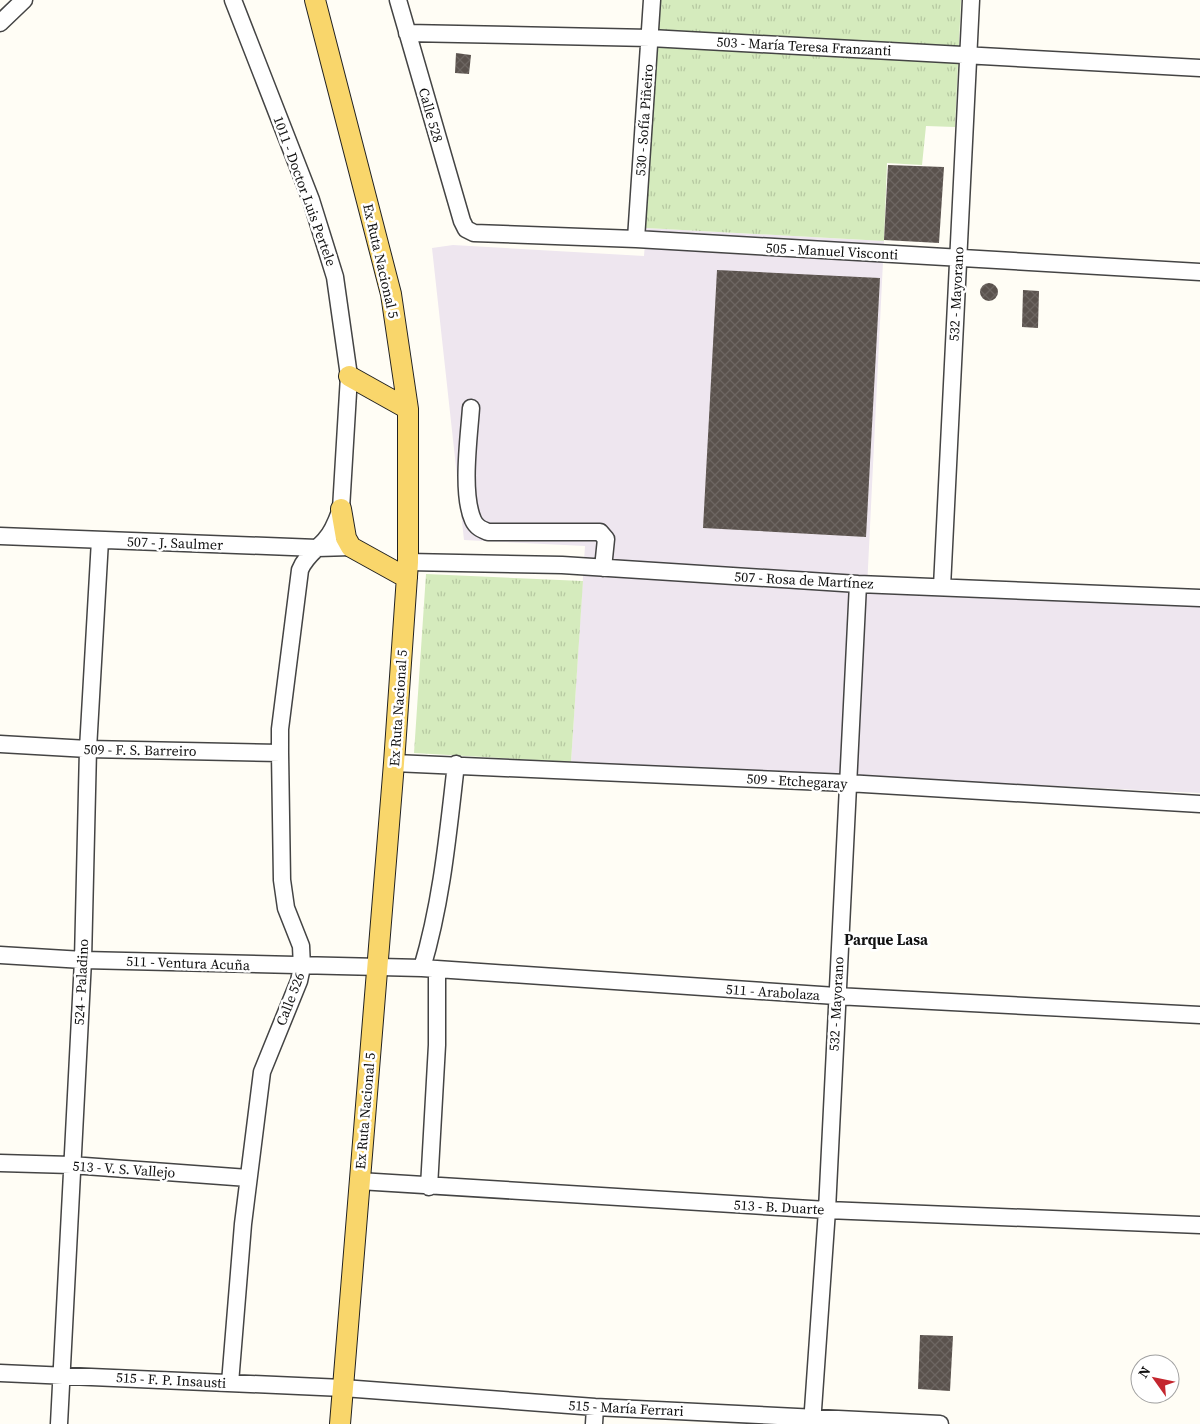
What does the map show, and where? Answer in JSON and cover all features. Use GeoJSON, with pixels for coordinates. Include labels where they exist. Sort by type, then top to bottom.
{"type":"FeatureCollection","features":[{"type":"Feature","properties":{"kind":"main road","name":"Ex Ruta Nacional 5"},"geometry":{"type":"LineString","coordinates":[[315,0],[391,294],[408,409],[407,570],[394,763],[340,1424]]}},
{"type":"Feature","properties":{"kind":"main road"},"geometry":{"type":"LineString","coordinates":[[349,376],[408,409]]}},
{"type":"Feature","properties":{"kind":"main road"},"geometry":{"type":"LineString","coordinates":[[341,509],[346,538],[351,547],[407,570]]}},
{"type":"Feature","properties":{"kind":"street"},"geometry":{"type":"LineString","coordinates":[[0,23],[24,0]]}},
{"type":"Feature","properties":{"kind":"street","name":"1011 - Doctor Luis Pertele"},"geometry":{"type":"LineString","coordinates":[[233,0],[311,200],[327,248],[340,308],[349,376],[341,509]]}},
{"type":"Feature","properties":{"kind":"street","name":"Calle 528"},"geometry":{"type":"LineString","coordinates":[[398,0],[466,229]]}},
{"type":"Feature","properties":{"kind":"street","name":"530 - Sofía Piñeiro"},"geometry":{"type":"LineString","coordinates":[[636,239],[652,0]]}},
{"type":"Feature","properties":{"kind":"street","name":"532 - Mayorano"},"geometry":{"type":"LineString","coordinates":[[942,587],[970,54],[971,0]]}},
{"type":"Feature","properties":{"kind":"street","name":"503 - María Teresa Franzanti"},"geometry":{"type":"LineString","coordinates":[[407,33],[650,38],[1200,68]]}},
{"type":"Feature","properties":{"kind":"street","name":"505 - Manuel Visconti"},"geometry":{"type":"LineString","coordinates":[[466,229],[474,233],[636,239],[1200,272]]}},
{"type":"Feature","properties":{"kind":"street"},"geometry":{"type":"LineString","coordinates":[[471,408],[466,468],[470,511],[473,521],[479,528],[488,532],[600,532],[606,539],[604,568]]}},
{"type":"Feature","properties":{"kind":"street","name":"Calle 526"},"geometry":{"type":"LineString","coordinates":[[230,1383],[248,1178],[262,1072],[299,981],[302,966],[301,946],[286,908],[282,880],[280,753],[280,729],[300,570],[304,561],[334,528],[341,509]]}},
{"type":"Feature","properties":{"kind":"street","name":"507 - J. Saulmer"},"geometry":{"type":"LineString","coordinates":[[0,536],[317,548],[351,547]]}},
{"type":"Feature","properties":{"kind":"street","name":"524 - Paladino"},"geometry":{"type":"LineString","coordinates":[[59,1424],[83,960],[88,749],[100,540]]}},
{"type":"Feature","properties":{"kind":"street","name":"507 - Rosa de Martínez"},"geometry":{"type":"LineString","coordinates":[[407,570],[604,568],[858,584],[1200,598]]}},
{"type":"Feature","properties":{"kind":"street","name":"532 - Mayorano"},"geometry":{"type":"LineString","coordinates":[[812,1420],[827,1210],[836,996],[858,584]]}},
{"type":"Feature","properties":{"kind":"street","name":"509 - F. S. Barreiro"},"geometry":{"type":"LineString","coordinates":[[0,744],[88,749],[280,753]]}},
{"type":"Feature","properties":{"kind":"street","name":"509 - Etchegaray"},"geometry":{"type":"LineString","coordinates":[[394,763],[456,764],[847,783],[1200,804]]}},
{"type":"Feature","properties":{"kind":"street"},"geometry":{"type":"LineString","coordinates":[[429,1187],[437,1045],[430,968],[456,764]]}},
{"type":"Feature","properties":{"kind":"street","name":"511 - Ventura Acuña"},"geometry":{"type":"LineString","coordinates":[[0,955],[83,960],[302,966],[376,966]]}},
{"type":"Feature","properties":{"kind":"street","name":"511 - Arabolaza"},"geometry":{"type":"LineString","coordinates":[[376,966],[430,968],[836,996],[1200,1015]]}},
{"type":"Feature","properties":{"kind":"street","name":"513 - V. S. Vallejo"},"geometry":{"type":"LineString","coordinates":[[0,1163],[71,1165],[248,1178]]}},
{"type":"Feature","properties":{"kind":"street","name":"513 - B. Duarte"},"geometry":{"type":"LineString","coordinates":[[359,1181],[429,1187],[827,1210],[1200,1225]]}},
{"type":"Feature","properties":{"kind":"street","name":"515 - F. P. Insausti"},"geometry":{"type":"LineString","coordinates":[[0,1373],[342,1388]]}},
{"type":"Feature","properties":{"kind":"street","name":"515 - María Ferrari"},"geometry":{"type":"LineString","coordinates":[[342,1388],[595,1407],[812,1420],[940,1424]]}},
{"type":"Feature","properties":{"kind":"street"},"geometry":{"type":"LineString","coordinates":[[594,1424],[595,1407]]}},
{"type":"Feature","properties":{"kind":"shaded area"},"geometry":{"type":"Polygon","coordinates":[[[646,228],[884,241],[867,588],[1200,605],[1200,793],[571,762],[585,546],[464,540],[432,248],[453,245],[644,256],[646,228]]]}},
{"type":"Feature","properties":{"kind":"green space"},"geometry":{"type":"Polygon","coordinates":[[[658,0],[961,0],[955,127],[926,126],[922,165],[887,163],[884,241],[646,228],[658,0]]]}},
{"type":"Feature","properties":{"kind":"green space"},"geometry":{"type":"Polygon","coordinates":[[[426,574],[583,581],[571,762],[414,753],[426,574]]]}},
{"type":"Feature","properties":{"kind":"building"},"geometry":{"type":"Polygon","coordinates":[[[456,53],[471,55],[469,74],[455,73],[456,53]]]}},
{"type":"Feature","properties":{"kind":"building"},"geometry":{"type":"Polygon","coordinates":[[[888,165],[944,167],[939,243],[884,240],[888,165]]]}},
{"type":"Feature","properties":{"kind":"building"},"geometry":{"type":"Polygon","coordinates":[[[717,270],[880,278],[866,537],[703,528],[717,270]]]}},
{"type":"Feature","properties":{"kind":"building"},"geometry":{"type":"Polygon","coordinates":[[[985,283],[993,283],[998,288],[996,299],[985,301],[980,296],[980,288],[985,283]]]}},
{"type":"Feature","properties":{"kind":"building"},"geometry":{"type":"Polygon","coordinates":[[[1023,290],[1039,291],[1038,328],[1022,327],[1023,290]]]}},
{"type":"Feature","properties":{"kind":"building"},"geometry":{"type":"Polygon","coordinates":[[[920,1335],[953,1336],[950,1391],[918,1389],[920,1335]]]}},
{"type":"Feature","properties":{"kind":"district","name":"Parque Lasa"},"geometry":{"type":"Point","coordinates":[886,939]}}]}
